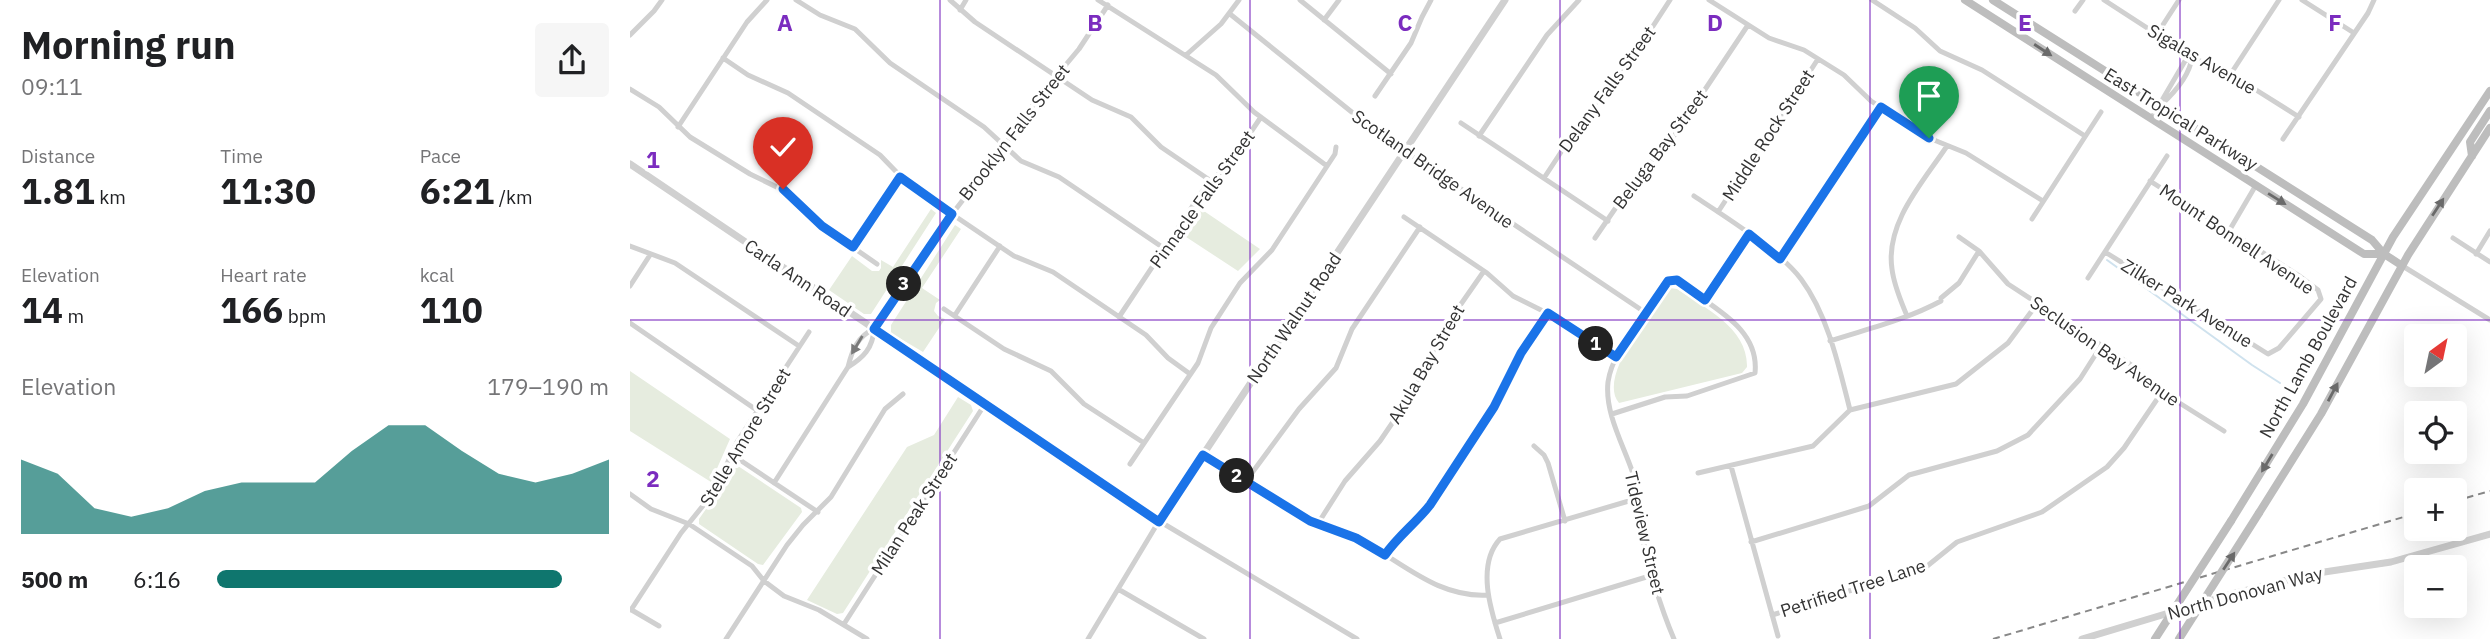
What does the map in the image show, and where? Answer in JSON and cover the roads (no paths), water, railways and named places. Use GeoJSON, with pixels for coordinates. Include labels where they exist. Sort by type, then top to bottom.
{"type":"FeatureCollection","features":[{"type":"Feature","properties":{"kind":"main road","name":"East Tropical Parkway"},"geometry":{"type":"LineString","coordinates":[[1965,0],[2364,254],[2384,254]]}},
{"type":"Feature","properties":{"kind":"main road","name":"East Tropical Parkway"},"geometry":{"type":"LineString","coordinates":[[1993,0],[2372,240],[2384,254],[2401,265]]}},
{"type":"Feature","properties":{"kind":"main road","name":"North Lamb Boulevard"},"geometry":{"type":"LineString","coordinates":[[2155,639],[2303,404],[2384,254],[2490,91]]}},
{"type":"Feature","properties":{"kind":"main road"},"geometry":{"type":"LineString","coordinates":[[2472,156],[2470,142],[2490,111]]}},
{"type":"Feature","properties":{"kind":"main road","name":"North Lamb Boulevard"},"geometry":{"type":"LineString","coordinates":[[2179,639],[2321,414],[2401,265],[2490,128]]}},
{"type":"Feature","properties":{"kind":"street"},"geometry":{"type":"LineString","coordinates":[[630,35],[662,0]]}},
{"type":"Feature","properties":{"kind":"street"},"geometry":{"type":"LineString","coordinates":[[678,127],[747,22],[767,0]]}},
{"type":"Feature","properties":{"kind":"street"},"geometry":{"type":"LineString","coordinates":[[796,0],[820,15],[855,29],[890,63],[984,127],[1021,161],[1059,177],[1165,248]]}},
{"type":"Feature","properties":{"kind":"street"},"geometry":{"type":"LineString","coordinates":[[950,0],[960,10],[1092,100],[1130,117],[1161,147],[1211,181]]}},
{"type":"Feature","properties":{"kind":"street"},"geometry":{"type":"LineString","coordinates":[[960,10],[966,0]]}},
{"type":"Feature","properties":{"kind":"street"},"geometry":{"type":"LineString","coordinates":[[1098,0],[1227,84],[1261,117],[1327,166]]}},
{"type":"Feature","properties":{"kind":"street"},"geometry":{"type":"LineString","coordinates":[[1186,55],[1230,14],[1239,0]]}},
{"type":"Feature","properties":{"kind":"street"},"geometry":{"type":"LineString","coordinates":[[1300,0],[1391,74]]}},
{"type":"Feature","properties":{"kind":"street"},"geometry":{"type":"LineString","coordinates":[[1324,20],[1339,0]]}},
{"type":"Feature","properties":{"kind":"street"},"geometry":{"type":"LineString","coordinates":[[1375,96],[1411,43],[1431,0]]}},
{"type":"Feature","properties":{"kind":"street","name":"North Walnut Road"},"geometry":{"type":"LineString","coordinates":[[1088,639],[1159,522],[1505,0]]}},
{"type":"Feature","properties":{"kind":"street"},"geometry":{"type":"LineString","coordinates":[[1479,136],[1547,34],[1579,0]]}},
{"type":"Feature","properties":{"kind":"street","name":"Delany Falls Street"},"geometry":{"type":"LineString","coordinates":[[1544,178],[1588,111],[1618,80],[1671,0]]}},
{"type":"Feature","properties":{"kind":"street"},"geometry":{"type":"LineString","coordinates":[[1709,0],[1769,38],[1795,46],[1818,59],[1844,75],[1863,95],[1929,138],[1966,153],[2043,201]]}},
{"type":"Feature","properties":{"kind":"street"},"geometry":{"type":"LineString","coordinates":[[1871,0],[1915,28],[1940,51],[1982,70],[2085,136]]}},
{"type":"Feature","properties":{"kind":"street"},"geometry":{"type":"LineString","coordinates":[[2075,11],[2082,0]]}},
{"type":"Feature","properties":{"kind":"street","name":"Sigalas Avenue"},"geometry":{"type":"LineString","coordinates":[[2104,0],[2192,58],[2230,75],[2299,117]]}},
{"type":"Feature","properties":{"kind":"street"},"geometry":{"type":"LineString","coordinates":[[2157,34],[2179,0]]}},
{"type":"Feature","properties":{"kind":"street"},"geometry":{"type":"LineString","coordinates":[[2230,75],[2279,0]]}},
{"type":"Feature","properties":{"kind":"street"},"geometry":{"type":"LineString","coordinates":[[2302,0],[2354,33]]}},
{"type":"Feature","properties":{"kind":"street"},"geometry":{"type":"LineString","coordinates":[[2283,139],[2374,0]]}},
{"type":"Feature","properties":{"kind":"street","name":"Brooklyn Falls Street"},"geometry":{"type":"LineString","coordinates":[[874,329],[952,214],[1004,147],[1038,97],[1087,38],[1108,5]]}},
{"type":"Feature","properties":{"kind":"street","name":"Scotland Bridge Avenue"},"geometry":{"type":"LineString","coordinates":[[1230,14],[1404,152],[1646,313]]}},
{"type":"Feature","properties":{"kind":"street","name":"Beluga Bay Street"},"geometry":{"type":"LineString","coordinates":[[1595,238],[1639,174],[1676,133],[1748,25]]}},
{"type":"Feature","properties":{"kind":"street"},"geometry":{"type":"LineString","coordinates":[[723,58],[748,75],[779,88],[885,159],[900,177],[1014,256],[1054,272],[1146,335],[1168,358],[1190,374]]}},
{"type":"Feature","properties":{"kind":"street"},"geometry":{"type":"LineString","coordinates":[[2151,119],[2174,92],[2191,65],[2192,58]]}},
{"type":"Feature","properties":{"kind":"street","name":"Middle Rock Street"},"geometry":{"type":"LineString","coordinates":[[1718,212],[1818,59]]}},
{"type":"Feature","properties":{"kind":"street"},"geometry":{"type":"LineString","coordinates":[[630,89],[659,107],[678,127],[750,174],[789,193],[822,226],[877,264]]}},
{"type":"Feature","properties":{"kind":"street"},"geometry":{"type":"LineString","coordinates":[[1780,259],[1881,107]]}},
{"type":"Feature","properties":{"kind":"street"},"geometry":{"type":"LineString","coordinates":[[2032,219],[2101,112]]}},
{"type":"Feature","properties":{"kind":"street","name":"Pinnacle Falls Street"},"geometry":{"type":"LineString","coordinates":[[1119,317],[1211,181],[1234,157],[1261,117]]}},
{"type":"Feature","properties":{"kind":"street"},"geometry":{"type":"LineString","coordinates":[[1461,123],[1608,221]]}},
{"type":"Feature","properties":{"kind":"street"},"geometry":{"type":"LineString","coordinates":[[1908,316],[1897,292],[1891,267],[1894,232],[1947,146]]}},
{"type":"Feature","properties":{"kind":"street"},"geometry":{"type":"LineString","coordinates":[[1130,464],[1190,374],[1202,354],[1211,328],[1233,294],[1248,272],[1272,250],[1335,154],[1336,147]]}},
{"type":"Feature","properties":{"kind":"street"},"geometry":{"type":"LineString","coordinates":[[2088,278],[2167,156]]}},
{"type":"Feature","properties":{"kind":"street","name":"Carla Ann Road"},"geometry":{"type":"LineString","coordinates":[[630,164],[1159,522],[1357,639]]}},
{"type":"Feature","properties":{"kind":"street"},"geometry":{"type":"LineString","coordinates":[[853,247],[900,177]]}},
{"type":"Feature","properties":{"kind":"street","name":"Mount Bonnell Avenue"},"geometry":{"type":"LineString","coordinates":[[2150,181],[2318,290],[2321,299],[2279,348],[2268,354]]}},
{"type":"Feature","properties":{"kind":"street"},"geometry":{"type":"LineString","coordinates":[[2229,231],[2256,186]]}},
{"type":"Feature","properties":{"kind":"street"},"geometry":{"type":"LineString","coordinates":[[1693,196],[1749,234],[1801,279],[1813,298],[1830,341],[1850,410]]}},
{"type":"Feature","properties":{"kind":"street"},"geometry":{"type":"LineString","coordinates":[[1404,217],[1484,271],[1513,296],[1548,313],[1616,357]]}},
{"type":"Feature","properties":{"kind":"street"},"geometry":{"type":"LineString","coordinates":[[1245,481],[1299,409],[1336,368],[1352,329],[1420,227]]}},
{"type":"Feature","properties":{"kind":"street"},"geometry":{"type":"LineString","coordinates":[[2476,254],[2490,231]]}},
{"type":"Feature","properties":{"kind":"street"},"geometry":{"type":"LineString","coordinates":[[1612,414],[1665,397],[1687,396],[1755,373],[1756,362],[1747,339],[1728,317],[1705,300],[1749,234]]}},
{"type":"Feature","properties":{"kind":"street","name":"Seclusion Bay Avenue"},"geometry":{"type":"LineString","coordinates":[[1959,237],[1979,251],[2008,284],[2136,368],[2162,392],[2224,431]]}},
{"type":"Feature","properties":{"kind":"street"},"geometry":{"type":"LineString","coordinates":[[2453,238],[2490,262]]}},
{"type":"Feature","properties":{"kind":"street"},"geometry":{"type":"LineString","coordinates":[[630,246],[675,263],[799,346]]}},
{"type":"Feature","properties":{"kind":"street"},"geometry":{"type":"LineString","coordinates":[[955,315],[1000,246]]}},
{"type":"Feature","properties":{"kind":"street"},"geometry":{"type":"LineString","coordinates":[[1830,341],[1908,316],[1941,301],[1941,298],[1959,283],[1979,251]]}},
{"type":"Feature","properties":{"kind":"street","name":"Zilker Park Avenue"},"geometry":{"type":"LineString","coordinates":[[2105,252],[2268,354]]}},
{"type":"Feature","properties":{"kind":"street"},"geometry":{"type":"LineString","coordinates":[[630,286],[650,255]]}},
{"type":"Feature","properties":{"kind":"street","name":"East Tropical Parkway"},"geometry":{"type":"LineString","coordinates":[[2401,265],[2490,320]]}},
{"type":"Feature","properties":{"kind":"street","name":"Akula Bay Street"},"geometry":{"type":"LineString","coordinates":[[1317,525],[1345,481],[1380,440],[1414,391],[1445,327],[1484,271]]}},
{"type":"Feature","properties":{"kind":"street","name":"Tideview Street"},"geometry":{"type":"LineString","coordinates":[[1674,639],[1643,538],[1639,498],[1612,414],[1608,386],[1616,357],[1668,281],[1677,280],[1705,300]]}},
{"type":"Feature","properties":{"kind":"street"},"geometry":{"type":"LineString","coordinates":[[1698,472],[1813,446],[1850,410],[1956,384],[2008,343],[2037,304]]}},
{"type":"Feature","properties":{"kind":"street"},"geometry":{"type":"LineString","coordinates":[[944,309],[1004,349],[1051,371],[1084,404],[1144,443]]}},
{"type":"Feature","properties":{"kind":"street"},"geometry":{"type":"LineString","coordinates":[[1385,555],[1430,505],[1494,407],[1521,353],[1548,313]]}},
{"type":"Feature","properties":{"kind":"street"},"geometry":{"type":"LineString","coordinates":[[630,323],[758,411]]}},
{"type":"Feature","properties":{"kind":"street"},"geometry":{"type":"LineString","coordinates":[[775,483],[848,367],[851,353],[864,334],[874,329],[874,341],[862,358],[848,367]]}},
{"type":"Feature","properties":{"kind":"street","name":"Stelle Amore Street"},"geometry":{"type":"LineString","coordinates":[[631,609],[681,533],[714,492],[731,454],[808,332]]}},
{"type":"Feature","properties":{"kind":"street"},"geometry":{"type":"LineString","coordinates":[[1751,542],[1869,506],[1909,475],[1997,451],[2028,435],[2080,379],[2101,346]]}},
{"type":"Feature","properties":{"kind":"street","name":"Petrified Tree Lane"},"geometry":{"type":"LineString","coordinates":[[1772,615],[1926,567],[1957,542],[2034,517],[2051,508],[2107,467],[2124,448],[2162,392]]}},
{"type":"Feature","properties":{"kind":"street"},"geometry":{"type":"LineString","coordinates":[[726,639],[796,534],[831,497],[885,409],[902,394]]}},
{"type":"Feature","properties":{"kind":"street","name":"Milan Peak Street"},"geometry":{"type":"LineString","coordinates":[[844,624],[985,404]]}},
{"type":"Feature","properties":{"kind":"street"},"geometry":{"type":"LineString","coordinates":[[1534,446],[1548,463],[1565,521]]}},
{"type":"Feature","properties":{"kind":"street"},"geometry":{"type":"LineString","coordinates":[[731,454],[818,512]]}},
{"type":"Feature","properties":{"kind":"street"},"geometry":{"type":"LineString","coordinates":[[1203,455],[1317,525],[1356,538],[1443,589],[1472,596],[1488,595]]}},
{"type":"Feature","properties":{"kind":"street"},"geometry":{"type":"LineString","coordinates":[[1731,466],[1778,636]]}},
{"type":"Feature","properties":{"kind":"street"},"geometry":{"type":"LineString","coordinates":[[630,494],[650,509],[689,524],[752,566],[784,596],[819,610],[867,639]]}},
{"type":"Feature","properties":{"kind":"street"},"geometry":{"type":"LineString","coordinates":[[1500,639],[1487,585],[1496,543],[1500,539],[1639,498]]}},
{"type":"Feature","properties":{"kind":"street","name":"North Donovan Way"},"geometry":{"type":"LineString","coordinates":[[2082,639],[2311,573],[2391,562],[2490,534]]}},
{"type":"Feature","properties":{"kind":"street"},"geometry":{"type":"LineString","coordinates":[[1495,623],[1653,575]]}},
{"type":"Feature","properties":{"kind":"street"},"geometry":{"type":"LineString","coordinates":[[1118,589],[1204,639]]}},
{"type":"Feature","properties":{"kind":"street"},"geometry":{"type":"LineString","coordinates":[[631,609],[659,626]]}},
{"type":"Feature","properties":{"kind":"waterway"},"geometry":{"type":"LineString","coordinates":[[2107,260],[2280,383]]}},
{"type":"Feature","properties":{"kind":"railway"},"geometry":{"type":"LineString","coordinates":[[2467,498],[2490,491]]}},
{"type":"Feature","properties":{"kind":"railway"},"geometry":{"type":"LineString","coordinates":[[1993,639],[2404,517]]}}]}
